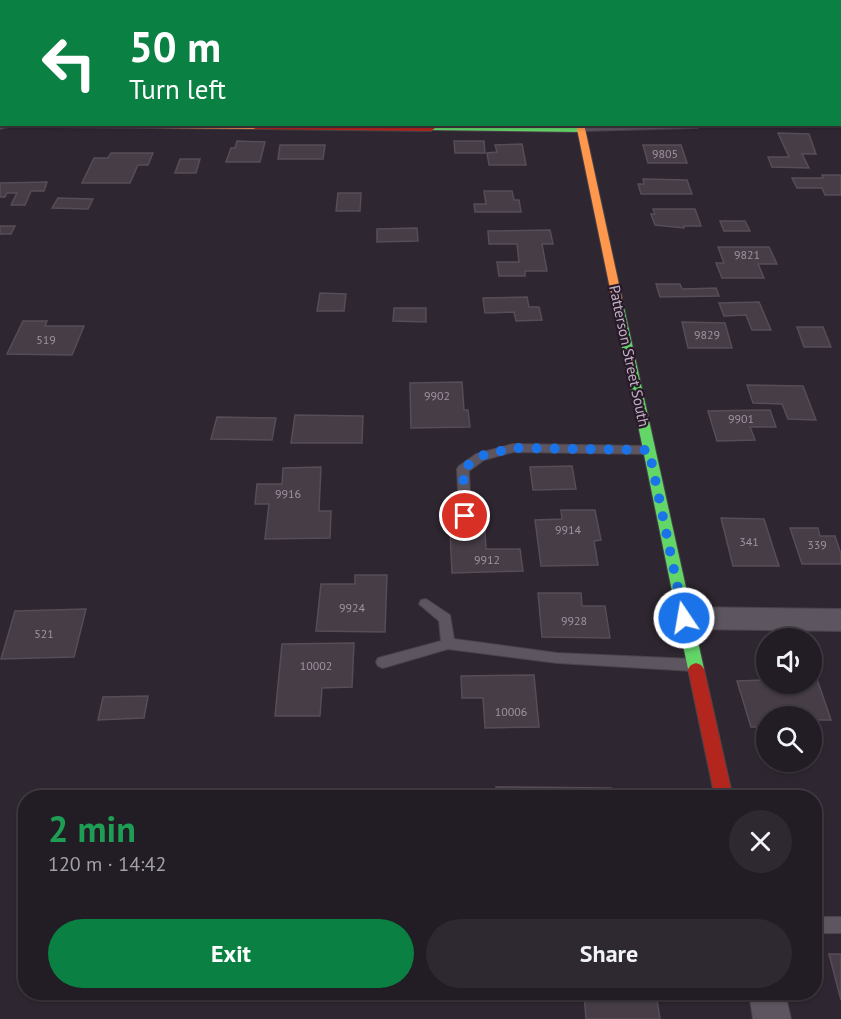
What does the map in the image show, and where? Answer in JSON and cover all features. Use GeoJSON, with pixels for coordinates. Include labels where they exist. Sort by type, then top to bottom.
{"type":"FeatureCollection","features":[{"type":"Feature","properties":{"kind":"street"},"geometry":{"type":"LineString","coordinates":[[341,126],[580,127]]}},
{"type":"Feature","properties":{"kind":"street","name":"Patterson Street South"},"geometry":{"type":"LineString","coordinates":[[580,127],[722,790]]}},
{"type":"Feature","properties":{"kind":"street"},"geometry":{"type":"LineString","coordinates":[[684,618],[841,620]]}},
{"type":"Feature","properties":{"kind":"street"},"geometry":{"type":"LineString","coordinates":[[768,1000],[772,1019]]}},
{"type":"Feature","properties":{"kind":"lane"},"geometry":{"type":"LineString","coordinates":[[580,127],[697,126]]}},
{"type":"Feature","properties":{"kind":"lane"},"geometry":{"type":"LineString","coordinates":[[465,516],[463,469],[480,456],[513,448],[649,450]]}},
{"type":"Feature","properties":{"kind":"lane"},"geometry":{"type":"LineString","coordinates":[[426,604],[445,619],[448,644]]}},
{"type":"Feature","properties":{"kind":"lane"},"geometry":{"type":"LineString","coordinates":[[382,662],[448,644],[557,658],[694,665]]}},
{"type":"Feature","properties":{"kind":"lane"},"geometry":{"type":"LineString","coordinates":[[822,925],[841,925]]}},
{"type":"Feature","properties":{"kind":"building"},"geometry":{"type":"Polygon","coordinates":[[[778,133],[809,134],[816,154],[802,154],[809,168],[772,167],[768,157],[789,157],[778,133]]]}},
{"type":"Feature","properties":{"kind":"building"},"geometry":{"type":"Polygon","coordinates":[[[237,141],[265,142],[260,162],[226,162],[231,148],[235,148],[237,141]]]}},
{"type":"Feature","properties":{"kind":"building"},"geometry":{"type":"Polygon","coordinates":[[[454,141],[484,141],[485,153],[455,153],[454,141]]]}},
{"type":"Feature","properties":{"kind":"building"},"geometry":{"type":"Polygon","coordinates":[[[522,144],[526,165],[489,165],[487,153],[497,152],[495,145],[522,144]]]}},
{"type":"Feature","properties":{"kind":"building"},"geometry":{"type":"Polygon","coordinates":[[[280,145],[325,145],[323,159],[278,159],[280,145]]]}},
{"type":"Feature","properties":{"kind":"building"},"geometry":{"type":"Polygon","coordinates":[[[643,145],[681,145],[687,163],[648,163],[643,145]]]}},
{"type":"Feature","properties":{"kind":"building"},"geometry":{"type":"Polygon","coordinates":[[[111,153],[153,153],[148,165],[138,165],[130,183],[82,183],[94,158],[108,158],[111,153]]]}},
{"type":"Feature","properties":{"kind":"building"},"geometry":{"type":"Polygon","coordinates":[[[180,159],[200,159],[196,173],[175,173],[180,159]]]}},
{"type":"Feature","properties":{"kind":"building"},"geometry":{"type":"Polygon","coordinates":[[[822,175],[841,175],[841,195],[825,195],[822,188],[797,188],[792,178],[823,178],[822,175]]]}},
{"type":"Feature","properties":{"kind":"building"},"geometry":{"type":"Polygon","coordinates":[[[643,179],[687,180],[692,194],[641,194],[638,184],[644,184],[643,179]]]}},
{"type":"Feature","properties":{"kind":"building"},"geometry":{"type":"Polygon","coordinates":[[[47,182],[44,191],[31,191],[25,205],[11,205],[17,193],[7,193],[5,197],[0,197],[0,183],[47,182]]]}},
{"type":"Feature","properties":{"kind":"building"},"geometry":{"type":"Polygon","coordinates":[[[484,191],[512,191],[514,200],[519,200],[521,212],[475,212],[474,204],[486,204],[484,191]]]}},
{"type":"Feature","properties":{"kind":"building"},"geometry":{"type":"Polygon","coordinates":[[[338,193],[361,193],[360,211],[336,211],[338,193]]]}},
{"type":"Feature","properties":{"kind":"building"},"geometry":{"type":"Polygon","coordinates":[[[58,198],[93,199],[88,209],[52,208],[58,198]]]}},
{"type":"Feature","properties":{"kind":"building"},"geometry":{"type":"Polygon","coordinates":[[[653,209],[695,209],[701,226],[684,226],[684,228],[655,225],[651,214],[655,214],[653,209]]]}},
{"type":"Feature","properties":{"kind":"building"},"geometry":{"type":"Polygon","coordinates":[[[720,221],[745,221],[750,231],[724,231],[720,221]]]}},
{"type":"Feature","properties":{"kind":"building"},"geometry":{"type":"Polygon","coordinates":[[[0,226],[15,226],[11,234],[0,234],[0,226]]]}},
{"type":"Feature","properties":{"kind":"building"},"geometry":{"type":"Polygon","coordinates":[[[417,228],[418,241],[377,242],[377,229],[417,228]]]}},
{"type":"Feature","properties":{"kind":"building"},"geometry":{"type":"Polygon","coordinates":[[[550,230],[553,244],[542,244],[547,271],[525,271],[525,276],[499,276],[497,262],[519,262],[517,244],[489,244],[488,231],[550,230]]]}},
{"type":"Feature","properties":{"kind":"building"},"geometry":{"type":"Polygon","coordinates":[[[718,247],[769,247],[777,264],[758,264],[764,278],[722,278],[716,263],[724,263],[718,247]]]}},
{"type":"Feature","properties":{"kind":"building"},"geometry":{"type":"Polygon","coordinates":[[[656,284],[680,284],[682,289],[716,288],[719,296],[660,297],[656,284]]]}},
{"type":"Feature","properties":{"kind":"building"},"geometry":{"type":"Polygon","coordinates":[[[320,293],[346,294],[344,311],[317,311],[320,293]]]}},
{"type":"Feature","properties":{"kind":"building"},"geometry":{"type":"Polygon","coordinates":[[[527,297],[529,307],[539,307],[542,320],[516,321],[514,312],[485,313],[483,298],[527,297]]]}},
{"type":"Feature","properties":{"kind":"building"},"geometry":{"type":"Polygon","coordinates":[[[759,302],[771,330],[752,330],[746,315],[724,316],[719,303],[759,302]]]}},
{"type":"Feature","properties":{"kind":"building"},"geometry":{"type":"Polygon","coordinates":[[[394,308],[426,308],[426,322],[393,321],[394,308]]]}},
{"type":"Feature","properties":{"kind":"building"},"geometry":{"type":"Polygon","coordinates":[[[23,321],[47,321],[45,326],[84,326],[72,355],[7,354],[23,321]]]}},
{"type":"Feature","properties":{"kind":"building"},"geometry":{"type":"Polygon","coordinates":[[[682,322],[725,323],[732,348],[688,348],[682,322]]]}},
{"type":"Feature","properties":{"kind":"building"},"geometry":{"type":"Polygon","coordinates":[[[797,327],[823,327],[831,347],[804,347],[797,327]]]}},
{"type":"Feature","properties":{"kind":"building"},"geometry":{"type":"Polygon","coordinates":[[[462,382],[464,410],[468,410],[470,427],[411,428],[410,383],[462,382]]]}},
{"type":"Feature","properties":{"kind":"building"},"geometry":{"type":"Polygon","coordinates":[[[747,385],[803,386],[816,420],[788,419],[782,404],[753,403],[747,385]]]}},
{"type":"Feature","properties":{"kind":"building"},"geometry":{"type":"Polygon","coordinates":[[[770,410],[776,427],[750,427],[755,440],[717,441],[708,411],[770,410]]]}},
{"type":"Feature","properties":{"kind":"building"},"geometry":{"type":"Polygon","coordinates":[[[295,415],[363,416],[362,443],[291,443],[295,415]]]}},
{"type":"Feature","properties":{"kind":"building"},"geometry":{"type":"Polygon","coordinates":[[[217,417],[276,418],[272,440],[211,439],[217,417]]]}},
{"type":"Feature","properties":{"kind":"building"},"geometry":{"type":"Polygon","coordinates":[[[572,466],[576,489],[533,490],[530,467],[572,466]]]}},
{"type":"Feature","properties":{"kind":"building"},"geometry":{"type":"Polygon","coordinates":[[[321,467],[319,511],[331,511],[330,538],[265,539],[269,504],[255,504],[257,484],[282,484],[283,468],[321,467]]]}},
{"type":"Feature","properties":{"kind":"building"},"geometry":{"type":"Polygon","coordinates":[[[561,510],[595,510],[601,540],[594,541],[598,565],[541,566],[535,520],[562,519],[561,510]]]}},
{"type":"Feature","properties":{"kind":"building"},"geometry":{"type":"Polygon","coordinates":[[[721,518],[764,519],[779,566],[733,566],[721,518]]]}},
{"type":"Feature","properties":{"kind":"building"},"geometry":{"type":"Polygon","coordinates":[[[790,528],[818,528],[820,536],[835,536],[841,554],[841,564],[802,564],[790,528]]]}},
{"type":"Feature","properties":{"kind":"building"},"geometry":{"type":"Polygon","coordinates":[[[450,531],[485,531],[486,549],[520,549],[523,571],[452,573],[450,531]]]}},
{"type":"Feature","properties":{"kind":"building"},"geometry":{"type":"Polygon","coordinates":[[[355,575],[387,575],[385,632],[316,631],[321,584],[355,584],[355,575]]]}},
{"type":"Feature","properties":{"kind":"building"},"geometry":{"type":"Polygon","coordinates":[[[538,593],[581,593],[582,606],[605,606],[610,638],[542,637],[538,593]]]}},
{"type":"Feature","properties":{"kind":"building"},"geometry":{"type":"Polygon","coordinates":[[[86,609],[74,657],[1,659],[15,611],[86,609]]]}},
{"type":"Feature","properties":{"kind":"building"},"geometry":{"type":"Polygon","coordinates":[[[354,643],[352,687],[322,688],[320,716],[275,716],[282,644],[354,643]]]}},
{"type":"Feature","properties":{"kind":"building"},"geometry":{"type":"Polygon","coordinates":[[[534,675],[539,727],[485,728],[483,698],[462,698],[461,676],[534,675]]]}},
{"type":"Feature","properties":{"kind":"building"},"geometry":{"type":"Polygon","coordinates":[[[756,680],[756,694],[822,694],[831,720],[822,720],[822,706],[756,706],[756,727],[751,727],[737,681],[756,680]]]}},
{"type":"Feature","properties":{"kind":"building"},"geometry":{"type":"Polygon","coordinates":[[[148,696],[144,718],[98,720],[103,697],[148,696]]]}},
{"type":"Feature","properties":{"kind":"building"},"geometry":{"type":"Polygon","coordinates":[[[496,787],[611,788],[611,790],[496,790],[496,787]]]}},
{"type":"Feature","properties":{"kind":"building"},"geometry":{"type":"Polygon","coordinates":[[[829,954],[841,954],[841,1000],[829,954]]]}},
{"type":"Feature","properties":{"kind":"building"},"geometry":{"type":"Polygon","coordinates":[[[585,1000],[657,1000],[660,1019],[586,1019],[585,1000]]]}},
{"type":"Feature","properties":{"kind":"traffic: fast"},"geometry":{"type":"LineString","coordinates":[[431,128],[581,129]]}},
{"type":"Feature","properties":{"kind":"traffic: fast"},"geometry":{"type":"LineString","coordinates":[[618,303],[696,669]]}},
{"type":"Feature","properties":{"kind":"traffic: slow"},"geometry":{"type":"LineString","coordinates":[[580,126],[618,303]]}},
{"type":"Feature","properties":{"kind":"traffic: jam"},"geometry":{"type":"LineString","coordinates":[[256,126],[431,128]]}},
{"type":"Feature","properties":{"kind":"traffic: jam"},"geometry":{"type":"LineString","coordinates":[[696,669],[722,790]]}},
{"type":"Feature","properties":{"kind":"route"},"geometry":{"type":"LineString","coordinates":[[465,516],[463,469],[480,456],[513,448],[649,450],[684,618]]}}]}
